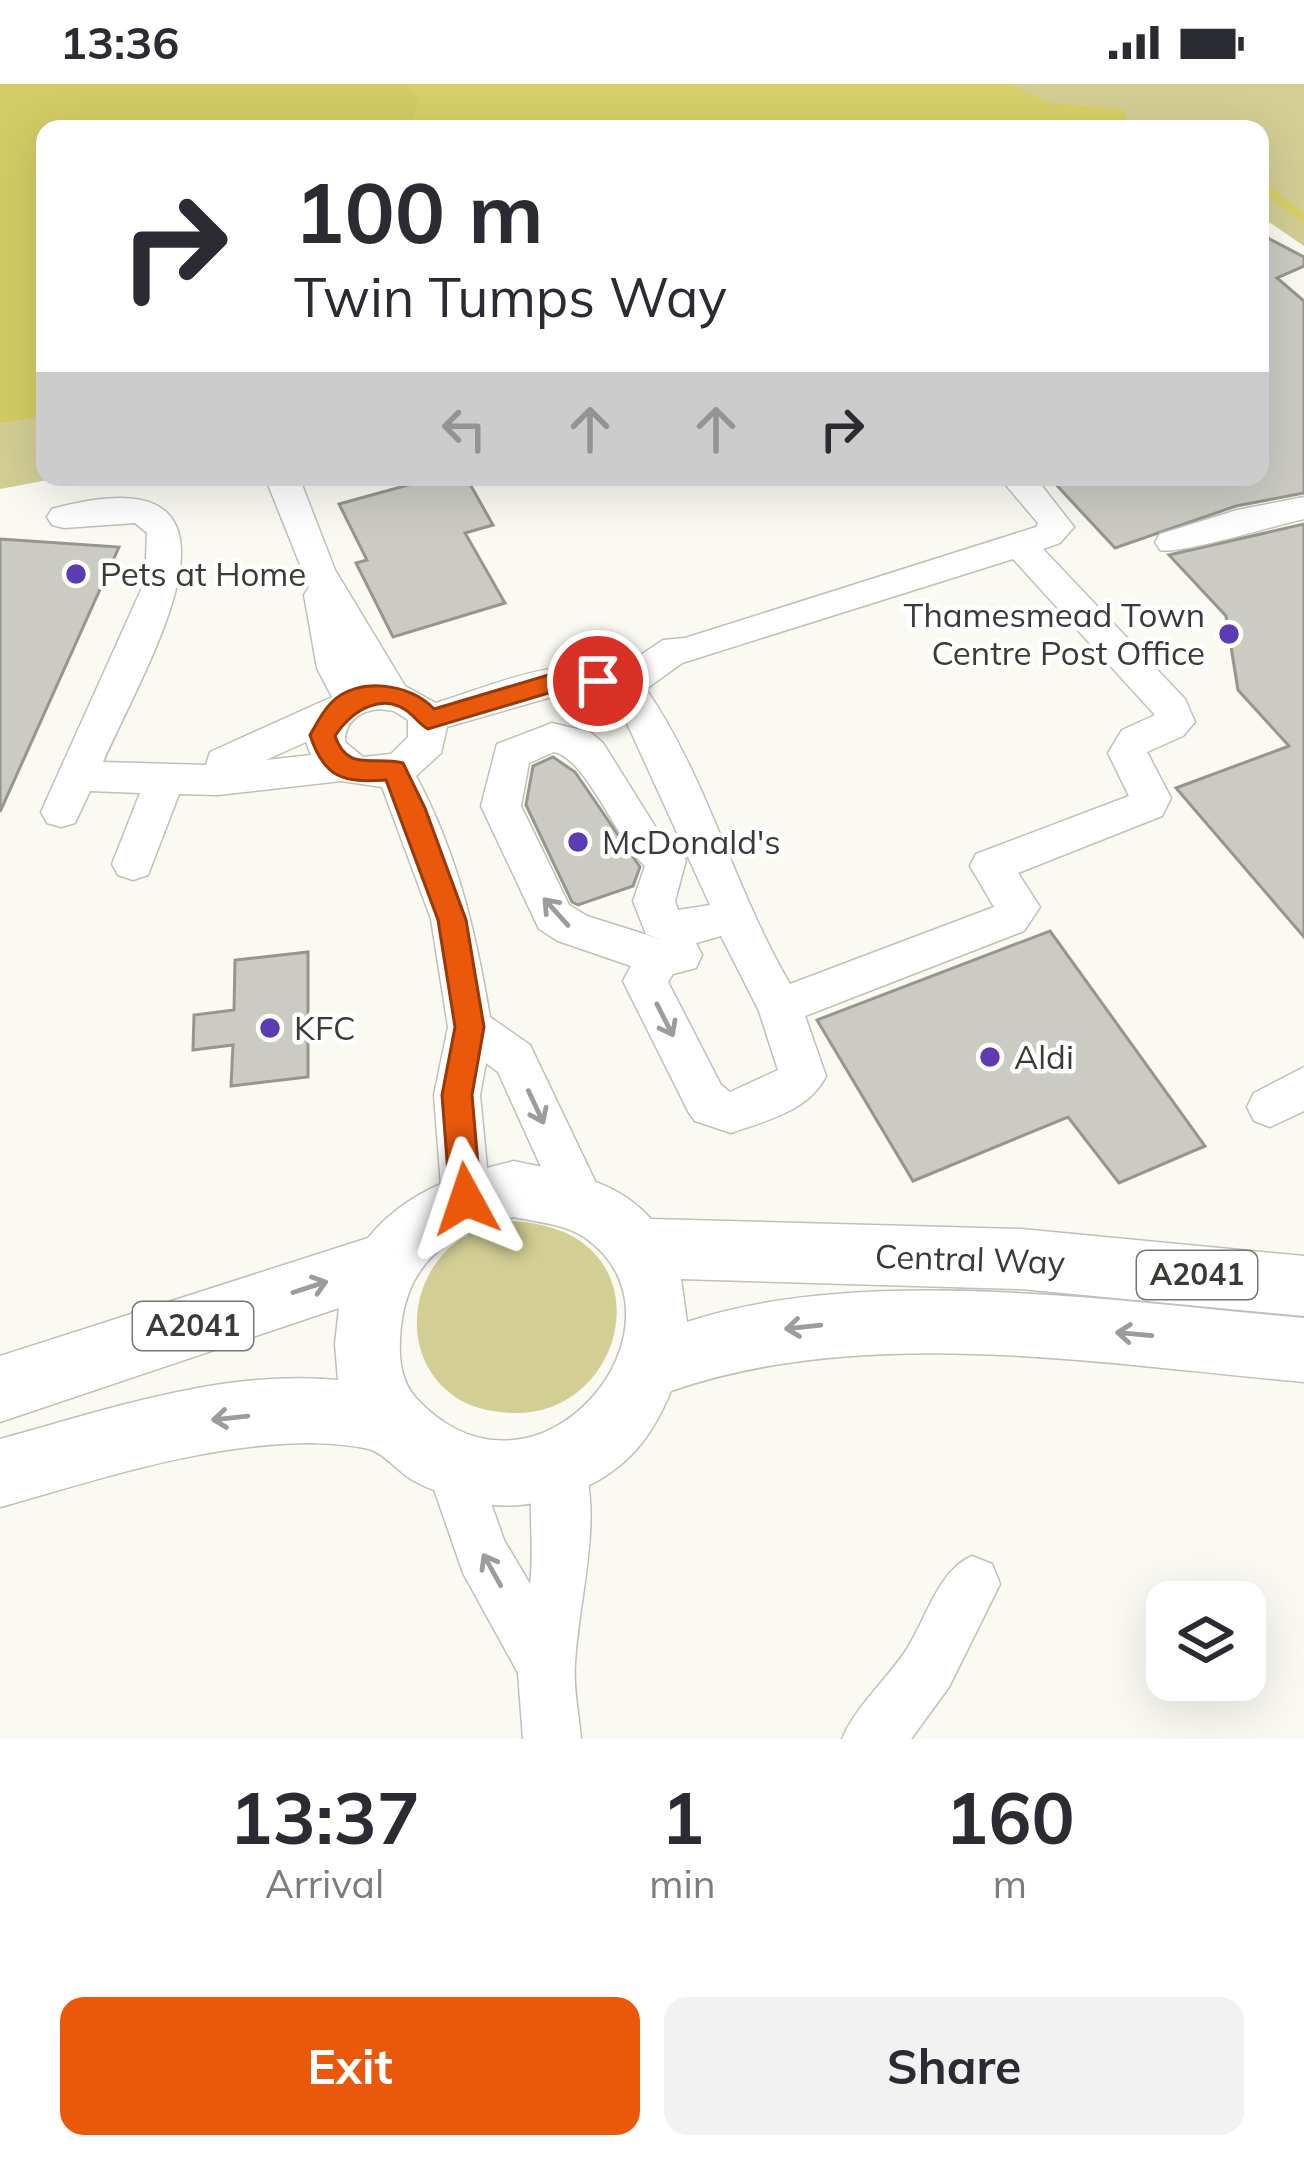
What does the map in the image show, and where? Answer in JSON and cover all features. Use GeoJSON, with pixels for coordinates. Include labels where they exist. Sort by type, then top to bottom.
{"type":"FeatureCollection","features":[{"type":"Feature","properties":{"kind":"main road"},"geometry":{"type":"LineString","coordinates":[[514,1190],[582,1204],[616,1224],[635,1248],[654,1297],[658,1329],[632,1401],[602,1439],[559,1464],[505,1475],[452,1466],[426,1453],[388,1418],[367,1373],[367,1307],[386,1262],[430,1216],[466,1199],[514,1190]]}},
{"type":"Feature","properties":{"kind":"main road","name":"Central Way"},"geometry":{"type":"LineString","coordinates":[[635,1248],[1022,1259],[1304,1286]]}},
{"type":"Feature","properties":{"kind":"main road","name":"A2041"},"geometry":{"type":"LineString","coordinates":[[0,1389],[386,1262]]}},
{"type":"Feature","properties":{"kind":"main road","name":"Central Way"},"geometry":{"type":"LineString","coordinates":[[648,1367],[718,1342],[803,1325],[1039,1328],[1304,1350]]}},
{"type":"Feature","properties":{"kind":"main road"},"geometry":{"type":"LineString","coordinates":[[0,1473],[180,1423],[306,1410],[388,1418]]}},
{"type":"Feature","properties":{"kind":"street"},"geometry":{"type":"LineString","coordinates":[[285,486],[317,570],[336,668],[359,703]]}},
{"type":"Feature","properties":{"kind":"street"},"geometry":{"type":"LineString","coordinates":[[620,688],[676,649],[686,651],[1048,535],[1057,527],[1054,519],[1024,486]]}},
{"type":"Feature","properties":{"kind":"street"},"geometry":{"type":"LineString","coordinates":[[1172,542],[1237,521],[1304,508]]}},
{"type":"Feature","properties":{"kind":"street"},"geometry":{"type":"LineString","coordinates":[[64,517],[118,509],[142,512],[162,524],[171,546],[163,581],[68,794],[181,780],[341,766],[357,772],[394,770],[408,764],[427,743],[428,719],[412,701],[359,703],[181,780],[134,864]]}},
{"type":"Feature","properties":{"kind":"street"},"geometry":{"type":"LineString","coordinates":[[780,1007],[1009,919],[1019,907],[992,866],[1148,805],[1151,798],[1130,765],[1128,748],[1133,740],[1172,728],[1176,722],[1172,709],[1020,545]]}},
{"type":"Feature","properties":{"kind":"street"},"geometry":{"type":"LineString","coordinates":[[428,719],[555,682],[598,681],[620,688],[644,710],[655,745],[719,871],[749,953],[780,1007],[802,1076],[787,1090],[730,1113],[705,1099],[645,981],[660,958]]}},
{"type":"Feature","properties":{"kind":"street"},"geometry":{"type":"LineString","coordinates":[[341,766],[324,747],[323,735],[359,703]]}},
{"type":"Feature","properties":{"kind":"street"},"geometry":{"type":"LineString","coordinates":[[552,737],[577,742],[589,753],[642,839],[666,860],[654,901],[661,922],[685,929],[737,921],[718,942],[660,958],[573,929],[554,916],[501,806],[511,754],[552,737]]}},
{"type":"Feature","properties":{"kind":"street"},"geometry":{"type":"LineString","coordinates":[[394,770],[452,920],[470,1027],[457,1095],[466,1199]]}},
{"type":"Feature","properties":{"kind":"street"},"geometry":{"type":"LineString","coordinates":[[470,1027],[514,1059],[582,1204]]}},
{"type":"Feature","properties":{"kind":"street"},"geometry":{"type":"LineString","coordinates":[[552,1739],[546,1666],[562,1548],[559,1464]]}},
{"type":"Feature","properties":{"kind":"street"},"geometry":{"type":"LineString","coordinates":[[452,1466],[482,1554],[546,1666]]}},
{"type":"Feature","properties":{"kind":"street"},"geometry":{"type":"LineString","coordinates":[[871,1739],[895,1717],[933,1664],[972,1584]]}},
{"type":"Feature","properties":{"kind":"shaded area"},"geometry":{"type":"Polygon","coordinates":[[[0,84],[1304,84],[1304,246],[1269,222],[1269,120],[36,120],[36,482],[0,489],[0,84]]]}},
{"type":"Feature","properties":{"kind":"shaded area"},"geometry":{"type":"Polygon","coordinates":[[[0,84],[406,84],[418,98],[413,120],[36,120],[36,417],[0,423],[0,84]]]}},
{"type":"Feature","properties":{"kind":"shaded area"},"geometry":{"type":"Polygon","coordinates":[[[406,84],[1011,84],[1048,103],[1124,109],[1127,120],[413,120],[418,99],[406,84]]]}},
{"type":"Feature","properties":{"kind":"shaded area"},"geometry":{"type":"Polygon","coordinates":[[[506,1221],[560,1231],[595,1254],[613,1287],[616,1324],[604,1360],[580,1390],[545,1409],[500,1412],[461,1401],[435,1378],[419,1341],[419,1301],[435,1264],[462,1238],[506,1221]]]}},
{"type":"Feature","properties":{"kind":"building"},"geometry":{"type":"Polygon","coordinates":[[[1269,239],[1304,257],[1304,266],[1277,278],[1304,301],[1304,493],[1236,506],[1115,548],[1057,486],[1269,486],[1269,239]]]}},
{"type":"Feature","properties":{"kind":"building"},"geometry":{"type":"Polygon","coordinates":[[[404,486],[471,486],[493,525],[465,533],[505,603],[393,637],[356,563],[367,560],[339,504],[404,486]]]}},
{"type":"Feature","properties":{"kind":"building"},"geometry":{"type":"Polygon","coordinates":[[[1304,524],[1304,937],[1176,788],[1289,746],[1238,690],[1226,616],[1169,555],[1304,524]]]}},
{"type":"Feature","properties":{"kind":"building"},"geometry":{"type":"Polygon","coordinates":[[[0,539],[119,547],[0,812],[0,539]]]}},
{"type":"Feature","properties":{"kind":"building","name":"McDonald's"},"geometry":{"type":"Polygon","coordinates":[[[553,757],[575,772],[640,867],[633,886],[578,905],[572,902],[526,805],[533,766],[553,757]]]}},
{"type":"Feature","properties":{"kind":"building","name":"Aldi"},"geometry":{"type":"Polygon","coordinates":[[[1050,931],[1205,1146],[1119,1183],[1068,1117],[913,1181],[817,1020],[1050,931]]]}},
{"type":"Feature","properties":{"kind":"building","name":"KFC"},"geometry":{"type":"Polygon","coordinates":[[[308,952],[308,1077],[231,1086],[233,1045],[193,1050],[194,1015],[234,1010],[235,960],[308,952]]]}},
{"type":"Feature","properties":{"kind":"waterway"},"geometry":{"type":"LineString","coordinates":[[1269,191],[1304,219]]}},
{"type":"Feature","properties":{"kind":"place","name":"Pets at Home"},"geometry":{"type":"Point","coordinates":[76,574]}},
{"type":"Feature","properties":{"kind":"place","name":"Thamesmead Town Centre Post Office"},"geometry":{"type":"Point","coordinates":[1229,634]}},
{"type":"Feature","properties":{"kind":"place","name":"McDonald's"},"geometry":{"type":"Point","coordinates":[578,842]}},
{"type":"Feature","properties":{"kind":"place","name":"KFC"},"geometry":{"type":"Point","coordinates":[270,1028]}},
{"type":"Feature","properties":{"kind":"place","name":"Aldi"},"geometry":{"type":"Point","coordinates":[990,1057]}},
{"type":"Feature","properties":{"kind":"route"},"geometry":{"type":"LineString","coordinates":[[466,1199],[457,1095],[470,1027],[452,920],[394,770],[357,772],[341,766],[324,747],[323,735],[341,706],[368,695],[412,701],[428,719],[555,682],[598,681]]}}]}
